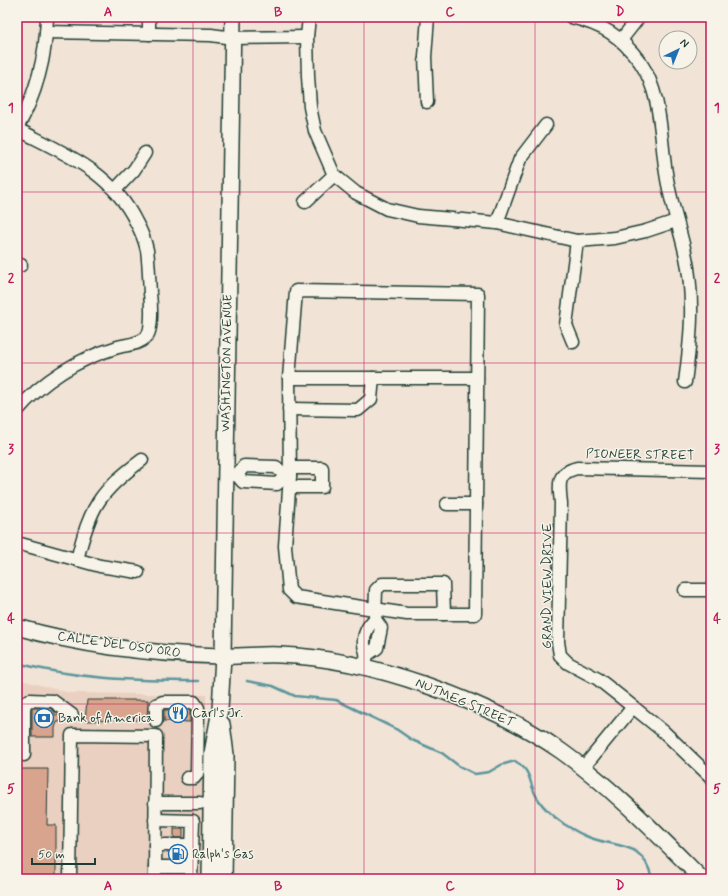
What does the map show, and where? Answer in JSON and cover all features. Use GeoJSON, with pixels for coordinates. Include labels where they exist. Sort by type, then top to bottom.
{"type":"FeatureCollection","features":[{"type":"Feature","properties":{"kind":"main road","name":"WASHINGTON AVENUE"},"geometry":{"type":"LineString","coordinates":[[212,877],[206,804],[212,753],[220,710],[231,475],[233,17]]}},
{"type":"Feature","properties":{"kind":"main road","name":"CALLE DEL OSO ORO"},"geometry":{"type":"LineString","coordinates":[[17,627],[79,642],[128,649],[222,656]]}},
{"type":"Feature","properties":{"kind":"main road","name":"NUTMEG STREET"},"geometry":{"type":"LineString","coordinates":[[222,656],[280,654],[315,658],[366,660],[486,710],[528,730],[561,751],[583,768],[658,834],[702,879]]}},
{"type":"Feature","properties":{"kind":"main road","name":"WASHINGTON AVENUE"},"geometry":{"type":"LineString","coordinates":[[220,710],[226,755],[224,872]]}},
{"type":"Feature","properties":{"kind":"main road"},"geometry":{"type":"LineString","coordinates":[[206,804],[217,807],[219,852],[224,872]]}},
{"type":"Feature","properties":{"kind":"street"},"geometry":{"type":"LineString","coordinates":[[17,412],[48,381],[78,362],[115,347],[137,343],[147,337],[150,329],[147,250],[141,231],[130,210],[115,190],[103,178],[86,166],[17,128],[34,90],[46,45],[47,17]]}},
{"type":"Feature","properties":{"kind":"street"},"geometry":{"type":"LineString","coordinates":[[149,17],[149,34]]}},
{"type":"Feature","properties":{"kind":"street"},"geometry":{"type":"LineString","coordinates":[[309,17],[307,37],[310,107],[315,131],[334,175],[356,193],[387,209],[418,216],[497,222],[577,241],[615,238],[646,231],[676,221]]}},
{"type":"Feature","properties":{"kind":"street"},"geometry":{"type":"LineString","coordinates":[[427,102],[425,57],[428,17]]}},
{"type":"Feature","properties":{"kind":"street"},"geometry":{"type":"LineString","coordinates":[[571,17],[596,23],[621,40],[640,62],[651,83],[658,110],[666,173],[676,221],[685,253],[691,293],[692,333],[685,382]]}},
{"type":"Feature","properties":{"kind":"street"},"geometry":{"type":"LineString","coordinates":[[621,40],[639,17]]}},
{"type":"Feature","properties":{"kind":"street"},"geometry":{"type":"LineString","coordinates":[[46,32],[211,35],[233,38],[307,37]]}},
{"type":"Feature","properties":{"kind":"street"},"geometry":{"type":"LineString","coordinates":[[497,222],[520,159],[546,125]]}},
{"type":"Feature","properties":{"kind":"street"},"geometry":{"type":"LineString","coordinates":[[115,190],[134,170],[145,153]]}},
{"type":"Feature","properties":{"kind":"street"},"geometry":{"type":"LineString","coordinates":[[305,202],[334,175]]}},
{"type":"Feature","properties":{"kind":"street"},"geometry":{"type":"LineString","coordinates":[[573,342],[566,325],[577,241]]}},
{"type":"Feature","properties":{"kind":"street"},"geometry":{"type":"LineString","coordinates":[[296,291],[478,294],[474,614],[375,615],[296,597],[289,590],[285,546],[289,477],[289,378],[296,291]]}},
{"type":"Feature","properties":{"kind":"street"},"geometry":{"type":"LineString","coordinates":[[289,378],[477,378]]}},
{"type":"Feature","properties":{"kind":"street"},"geometry":{"type":"LineString","coordinates":[[289,409],[358,410],[371,399],[373,378]]}},
{"type":"Feature","properties":{"kind":"street"},"geometry":{"type":"LineString","coordinates":[[77,560],[84,531],[94,506],[106,490],[142,460]]}},
{"type":"Feature","properties":{"kind":"street"},"geometry":{"type":"LineString","coordinates":[[244,466],[276,467],[289,477],[277,484],[243,482],[231,475],[244,466]]}},
{"type":"Feature","properties":{"kind":"street"},"geometry":{"type":"LineString","coordinates":[[268,467],[268,483]]}},
{"type":"Feature","properties":{"kind":"street","name":"PIONEER STREET"},"geometry":{"type":"LineString","coordinates":[[568,470],[577,468],[711,471]]}},
{"type":"Feature","properties":{"kind":"street","name":"GRAND VIEW DRIVE"},"geometry":{"type":"LineString","coordinates":[[568,470],[561,478],[559,488],[561,504],[558,642],[560,655],[568,663],[598,679],[633,706],[709,770]]}},
{"type":"Feature","properties":{"kind":"street"},"geometry":{"type":"LineString","coordinates":[[447,504],[476,504]]}},
{"type":"Feature","properties":{"kind":"street"},"geometry":{"type":"LineString","coordinates":[[17,543],[100,566],[138,572]]}},
{"type":"Feature","properties":{"kind":"street"},"geometry":{"type":"LineString","coordinates":[[366,660],[377,648],[381,628],[375,615],[376,590],[382,584],[443,584],[444,614]]}},
{"type":"Feature","properties":{"kind":"street"},"geometry":{"type":"LineString","coordinates":[[684,590],[711,590]]}},
{"type":"Feature","properties":{"kind":"street"},"geometry":{"type":"LineString","coordinates":[[366,660],[364,644],[368,626],[375,615]]}},
{"type":"Feature","properties":{"kind":"street"},"geometry":{"type":"LineString","coordinates":[[366,635],[379,638]]}},
{"type":"Feature","properties":{"kind":"street"},"geometry":{"type":"LineString","coordinates":[[24,755],[24,708],[26,702],[30,700],[53,701],[72,715]]}},
{"type":"Feature","properties":{"kind":"street"},"geometry":{"type":"LineString","coordinates":[[156,722],[156,705],[163,702],[194,702],[198,708],[197,774],[194,778],[187,778]]}},
{"type":"Feature","properties":{"kind":"street"},"geometry":{"type":"LineString","coordinates":[[583,768],[633,706]]}},
{"type":"Feature","properties":{"kind":"street"},"geometry":{"type":"LineString","coordinates":[[70,879],[72,735],[156,736],[155,803],[155,820],[155,845],[155,873],[191,873],[193,821],[155,820]]}},
{"type":"Feature","properties":{"kind":"street"},"geometry":{"type":"LineString","coordinates":[[155,803],[206,804]]}},
{"type":"Feature","properties":{"kind":"street"},"geometry":{"type":"LineString","coordinates":[[155,845],[192,845]]}},
{"type":"Feature","properties":{"kind":"shaded area"},"geometry":{"type":"Polygon","coordinates":[[[17,679],[70,693],[206,695],[205,879],[17,879],[17,679]]]}},
{"type":"Feature","properties":{"kind":"building"},"geometry":{"type":"Polygon","coordinates":[[[87,700],[148,700],[147,720],[85,721],[87,700]]]}},
{"type":"Feature","properties":{"kind":"building","name":"Bank of America"},"geometry":{"type":"Polygon","coordinates":[[[32,708],[50,708],[55,712],[55,715],[60,715],[60,722],[57,722],[55,728],[55,737],[32,737],[32,708]]]}},
{"type":"Feature","properties":{"kind":"building"},"geometry":{"type":"Polygon","coordinates":[[[164,710],[190,710],[190,722],[164,721],[164,710]]]}},
{"type":"Feature","properties":{"kind":"building"},"geometry":{"type":"Polygon","coordinates":[[[17,769],[48,769],[47,825],[56,825],[56,879],[17,879],[17,769]]]}},
{"type":"Feature","properties":{"kind":"building"},"geometry":{"type":"Polygon","coordinates":[[[174,829],[183,829],[183,838],[174,838],[174,829]]]}},
{"type":"Feature","properties":{"kind":"building"},"geometry":{"type":"Polygon","coordinates":[[[174,852],[183,852],[183,860],[173,860],[174,852]]]}},
{"type":"Feature","properties":{"kind":"waterway"},"geometry":{"type":"LineString","coordinates":[[17,663],[61,673],[84,676],[130,680],[198,681]]}},
{"type":"Feature","properties":{"kind":"waterway"},"geometry":{"type":"LineString","coordinates":[[247,681],[273,686],[295,696],[336,700],[396,729],[412,740],[442,753],[459,766],[475,774],[489,772],[501,765],[515,761],[528,773],[538,799],[553,816],[583,835],[635,851],[642,857],[648,866],[652,879]]}},
{"type":"Feature","properties":{"kind":"place","name":"Carl's Jr."},"geometry":{"type":"Point","coordinates":[178,713]}},
{"type":"Feature","properties":{"kind":"place","name":"Bank of America"},"geometry":{"type":"Point","coordinates":[44,718]}},
{"type":"Feature","properties":{"kind":"place","name":"Ralph's Gas"},"geometry":{"type":"Point","coordinates":[178,854]}}]}
